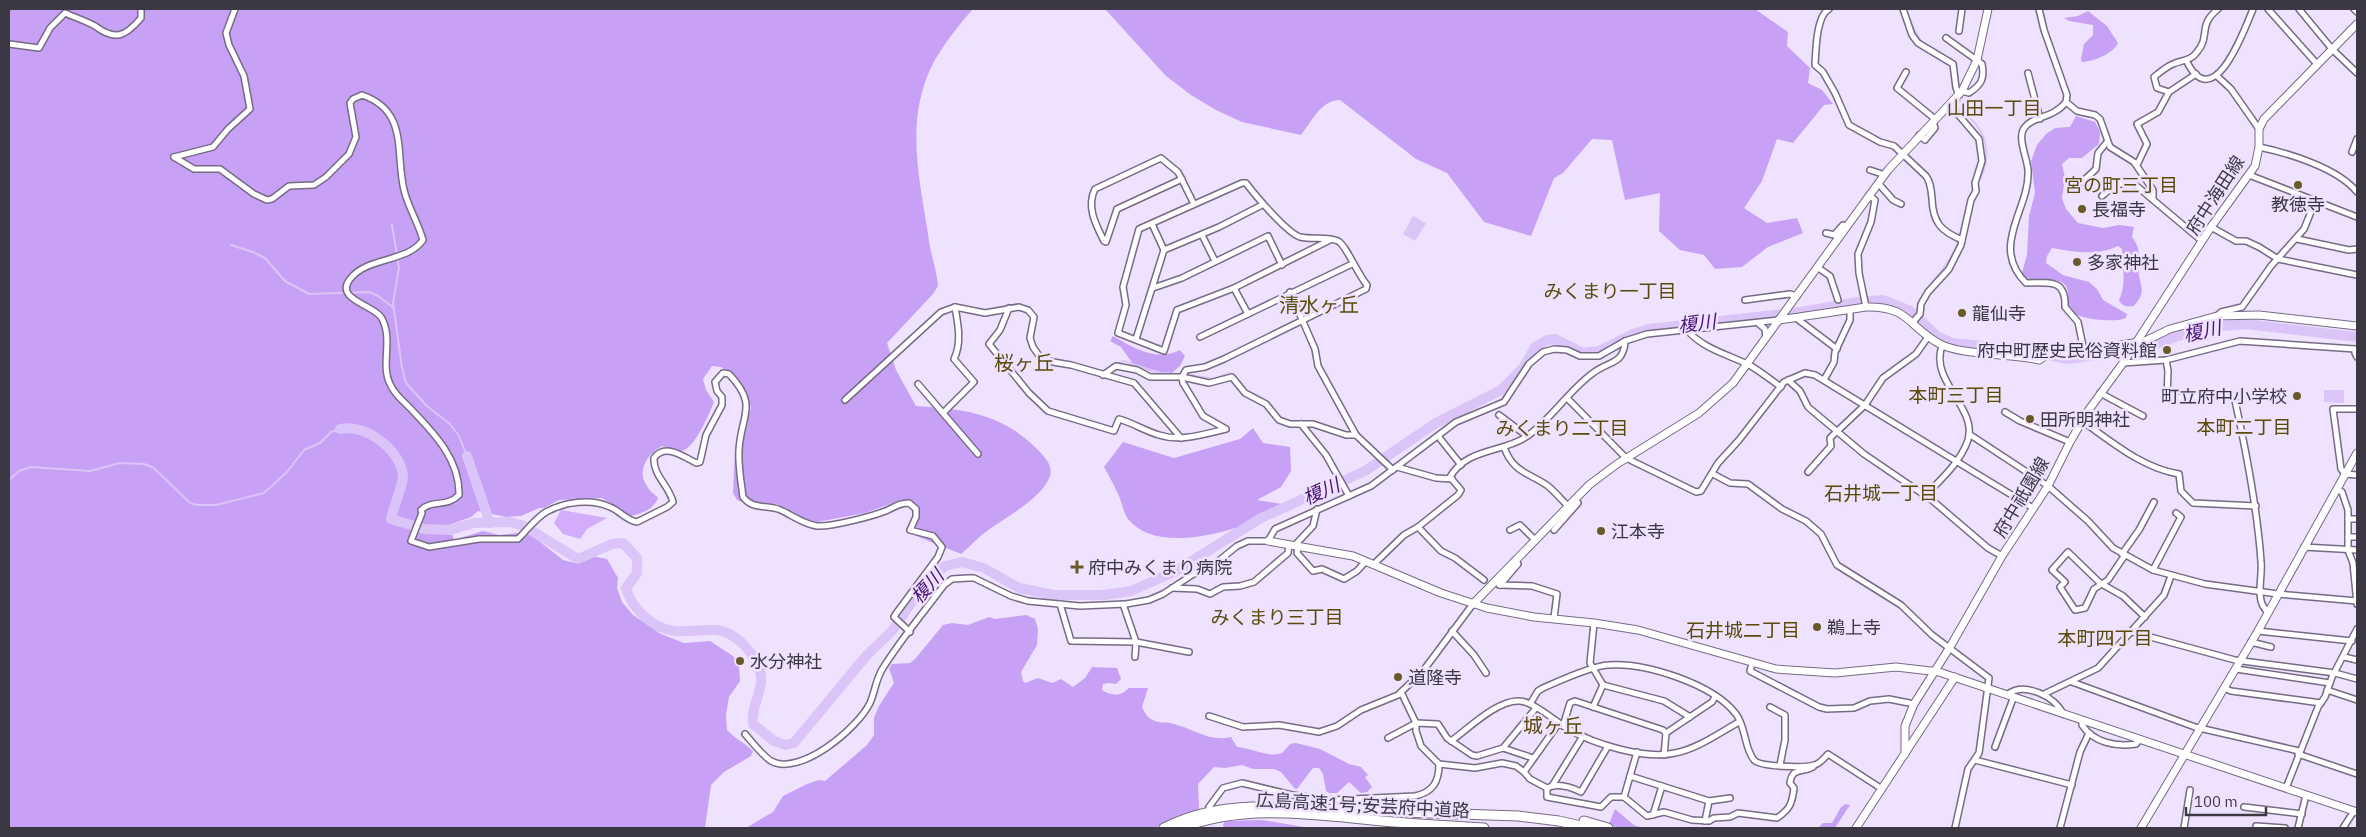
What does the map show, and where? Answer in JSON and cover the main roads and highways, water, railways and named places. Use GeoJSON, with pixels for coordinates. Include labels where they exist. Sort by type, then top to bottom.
{"type":"FeatureCollection","features":[{"type":"Feature","properties":{"kind":"highway","name":"広島高速1号;安芸府中道路"},"geometry":{"type":"LineString","coordinates":[[1164,828],[1197,814],[1279,807],[1417,813]]}},
{"type":"Feature","properties":{"kind":"highway","name":"広島高速1号;安芸府中道路"},"geometry":{"type":"LineString","coordinates":[[1182,828],[1226,812],[1337,817],[1484,828]]}},
{"type":"Feature","properties":{"kind":"highway"},"geometry":{"type":"LineString","coordinates":[[1417,813],[1531,817],[1559,820],[1590,828]]}},
{"type":"Feature","properties":{"kind":"highway"},"geometry":{"type":"LineString","coordinates":[[1417,813],[1538,813],[1577,819],[1608,828]]}},
{"type":"Feature","properties":{"kind":"waterway"},"geometry":{"type":"LineString","coordinates":[[1906,9],[1922,43]]}},
{"type":"Feature","properties":{"kind":"waterway"},"geometry":{"type":"LineString","coordinates":[[1934,50],[1956,62],[1959,89]]}},
{"type":"Feature","properties":{"kind":"waterway"},"geometry":{"type":"LineString","coordinates":[[1959,97],[1962,108],[1978,127],[1986,145],[1985,165],[1977,184]]}},
{"type":"Feature","properties":{"kind":"waterway"},"geometry":{"type":"LineString","coordinates":[[1915,315],[1923,296],[1955,250],[1968,203],[1975,188]]}},
{"type":"Feature","properties":{"kind":"waterway"},"geometry":{"type":"LineString","coordinates":[[392,225],[399,268],[393,303],[402,368],[406,383],[427,406],[450,424],[459,436],[467,456]]}},
{"type":"Feature","properties":{"kind":"waterway"},"geometry":{"type":"LineString","coordinates":[[231,245],[265,258],[285,281],[309,294],[369,292],[394,308]]}},
{"type":"Feature","properties":{"kind":"waterway","name":"榎川"},"geometry":{"type":"LineString","coordinates":[[340,429],[350,428],[371,435],[381,441],[397,458],[403,478],[391,519],[424,529],[451,530],[473,523],[510,522],[524,526],[578,559],[612,544],[623,543],[637,558],[637,573],[626,588],[633,603],[644,617],[659,626],[675,631],[718,630],[725,632],[732,635],[750,651],[758,664],[761,678],[753,724],[774,741],[786,745],[794,743],[867,655],[892,631],[923,586],[945,566],[962,562],[984,568],[1019,588],[1054,595],[1104,595],[1131,591],[1174,572],[1261,518],[1365,471],[1436,423],[1501,390],[1524,367],[1535,347],[1547,340],[1555,339],[1583,353],[1599,351],[1633,334],[1649,329],[1801,312],[1858,302],[1883,300],[1910,311],[1937,336],[1952,343],[2023,350],[2068,359],[2144,348],[2201,328],[2246,324],[2357,337]]}},
{"type":"Feature","properties":{"kind":"waterway"},"geometry":{"type":"LineString","coordinates":[[1112,365],[1124,361],[1158,373],[1178,374]]}},
{"type":"Feature","properties":{"kind":"waterway"},"geometry":{"type":"LineString","coordinates":[[1192,375],[1213,379],[1229,373],[1246,390],[1262,398]]}},
{"type":"Feature","properties":{"kind":"waterway"},"geometry":{"type":"LineString","coordinates":[[9,480],[19,471],[31,467],[90,471],[120,463],[144,464],[154,468],[190,503],[216,505],[264,493],[287,472],[304,450],[320,443],[331,432],[340,429]]}},
{"type":"Feature","properties":{"kind":"waterway"},"geometry":{"type":"LineString","coordinates":[[467,456],[490,523]]}},
{"type":"Feature","properties":{"kind":"place","name":"教徳寺"},"geometry":{"type":"Point","coordinates":[2298,185]}},
{"type":"Feature","properties":{"kind":"place","name":"長福寺"},"geometry":{"type":"Point","coordinates":[2082,209]}},
{"type":"Feature","properties":{"kind":"place","name":"多家神社"},"geometry":{"type":"Point","coordinates":[2077,262]}},
{"type":"Feature","properties":{"kind":"place","name":"龍仙寺"},"geometry":{"type":"Point","coordinates":[1962,313]}},
{"type":"Feature","properties":{"kind":"place","name":"府中町歴史民俗資料館"},"geometry":{"type":"Point","coordinates":[2167,350]}},
{"type":"Feature","properties":{"kind":"place","name":"町立府中小学校"},"geometry":{"type":"Point","coordinates":[2297,396]}},
{"type":"Feature","properties":{"kind":"place","name":"田所明神社"},"geometry":{"type":"Point","coordinates":[2030,419]}},
{"type":"Feature","properties":{"kind":"place","name":"江本寺"},"geometry":{"type":"Point","coordinates":[1601,531]}},
{"type":"Feature","properties":{"kind":"place","name":"府中みくまり病院"},"geometry":{"type":"Point","coordinates":[1077,567]}},
{"type":"Feature","properties":{"kind":"place","name":"鵜上寺"},"geometry":{"type":"Point","coordinates":[1817,627]}},
{"type":"Feature","properties":{"kind":"place","name":"水分神社"},"geometry":{"type":"Point","coordinates":[740,661]}},
{"type":"Feature","properties":{"kind":"place","name":"道隆寺"},"geometry":{"type":"Point","coordinates":[1398,677]}},
{"type":"Feature","properties":{"kind":"district","name":"山田一丁目"},"geometry":{"type":"Point","coordinates":[1994,108]}},
{"type":"Feature","properties":{"kind":"district","name":"宮の町三丁目"},"geometry":{"type":"Point","coordinates":[2121,185]}},
{"type":"Feature","properties":{"kind":"district","name":"みくまり一丁目"},"geometry":{"type":"Point","coordinates":[1610,291]}},
{"type":"Feature","properties":{"kind":"district","name":"清水ヶ丘"},"geometry":{"type":"Point","coordinates":[1319,304]}},
{"type":"Feature","properties":{"kind":"district","name":"桜ヶ丘"},"geometry":{"type":"Point","coordinates":[1024,362]}},
{"type":"Feature","properties":{"kind":"district","name":"本町三丁目"},"geometry":{"type":"Point","coordinates":[1956,395]}},
{"type":"Feature","properties":{"kind":"district","name":"本町二丁目"},"geometry":{"type":"Point","coordinates":[2244,427]}},
{"type":"Feature","properties":{"kind":"district","name":"みくまり二丁目"},"geometry":{"type":"Point","coordinates":[1562,428]}},
{"type":"Feature","properties":{"kind":"district","name":"石井城一丁目"},"geometry":{"type":"Point","coordinates":[1881,493]}},
{"type":"Feature","properties":{"kind":"district","name":"みくまり三丁目"},"geometry":{"type":"Point","coordinates":[1277,617]}},
{"type":"Feature","properties":{"kind":"district","name":"石井城二丁目"},"geometry":{"type":"Point","coordinates":[1743,630]}},
{"type":"Feature","properties":{"kind":"district","name":"本町四丁目"},"geometry":{"type":"Point","coordinates":[2105,638]}},
{"type":"Feature","properties":{"kind":"district","name":"城ヶ丘"},"geometry":{"type":"Point","coordinates":[1553,725]}}]}
